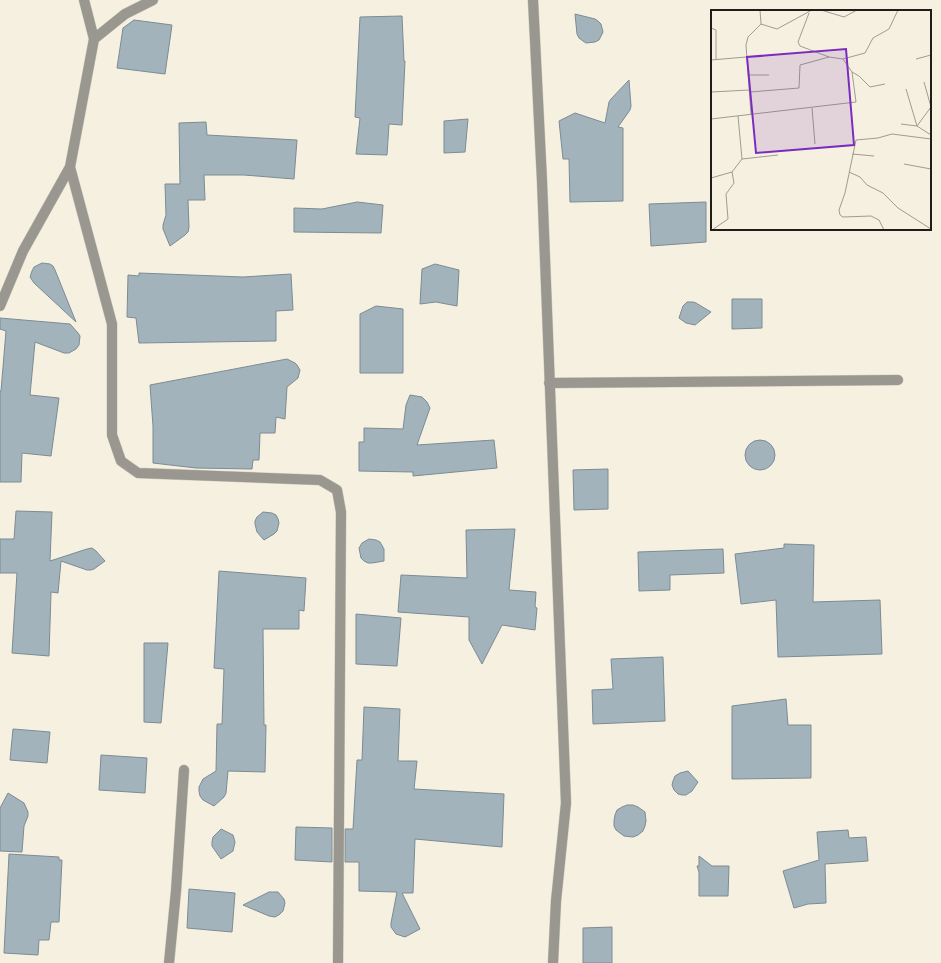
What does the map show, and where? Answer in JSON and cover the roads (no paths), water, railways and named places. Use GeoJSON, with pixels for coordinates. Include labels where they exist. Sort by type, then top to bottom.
{"type":"FeatureCollection","features":[{"type":"Feature","properties":{"kind":"street"},"geometry":{"type":"LineString","coordinates":[[0,306],[23,251],[70,167],[94,39],[84,0]]}},
{"type":"Feature","properties":{"kind":"street"},"geometry":{"type":"LineString","coordinates":[[94,39],[125,14],[153,0]]}},
{"type":"Feature","properties":{"kind":"street"},"geometry":{"type":"LineString","coordinates":[[533,0],[566,803],[556,901],[553,963]]}},
{"type":"Feature","properties":{"kind":"street"},"geometry":{"type":"LineString","coordinates":[[70,167],[112,324],[112,435],[121,461],[138,473],[320,480],[337,490],[342,512],[338,963]]}},
{"type":"Feature","properties":{"kind":"street"},"geometry":{"type":"LineString","coordinates":[[549,383],[898,380]]}},
{"type":"Feature","properties":{"kind":"street"},"geometry":{"type":"LineString","coordinates":[[169,963],[184,770]]}}]}
